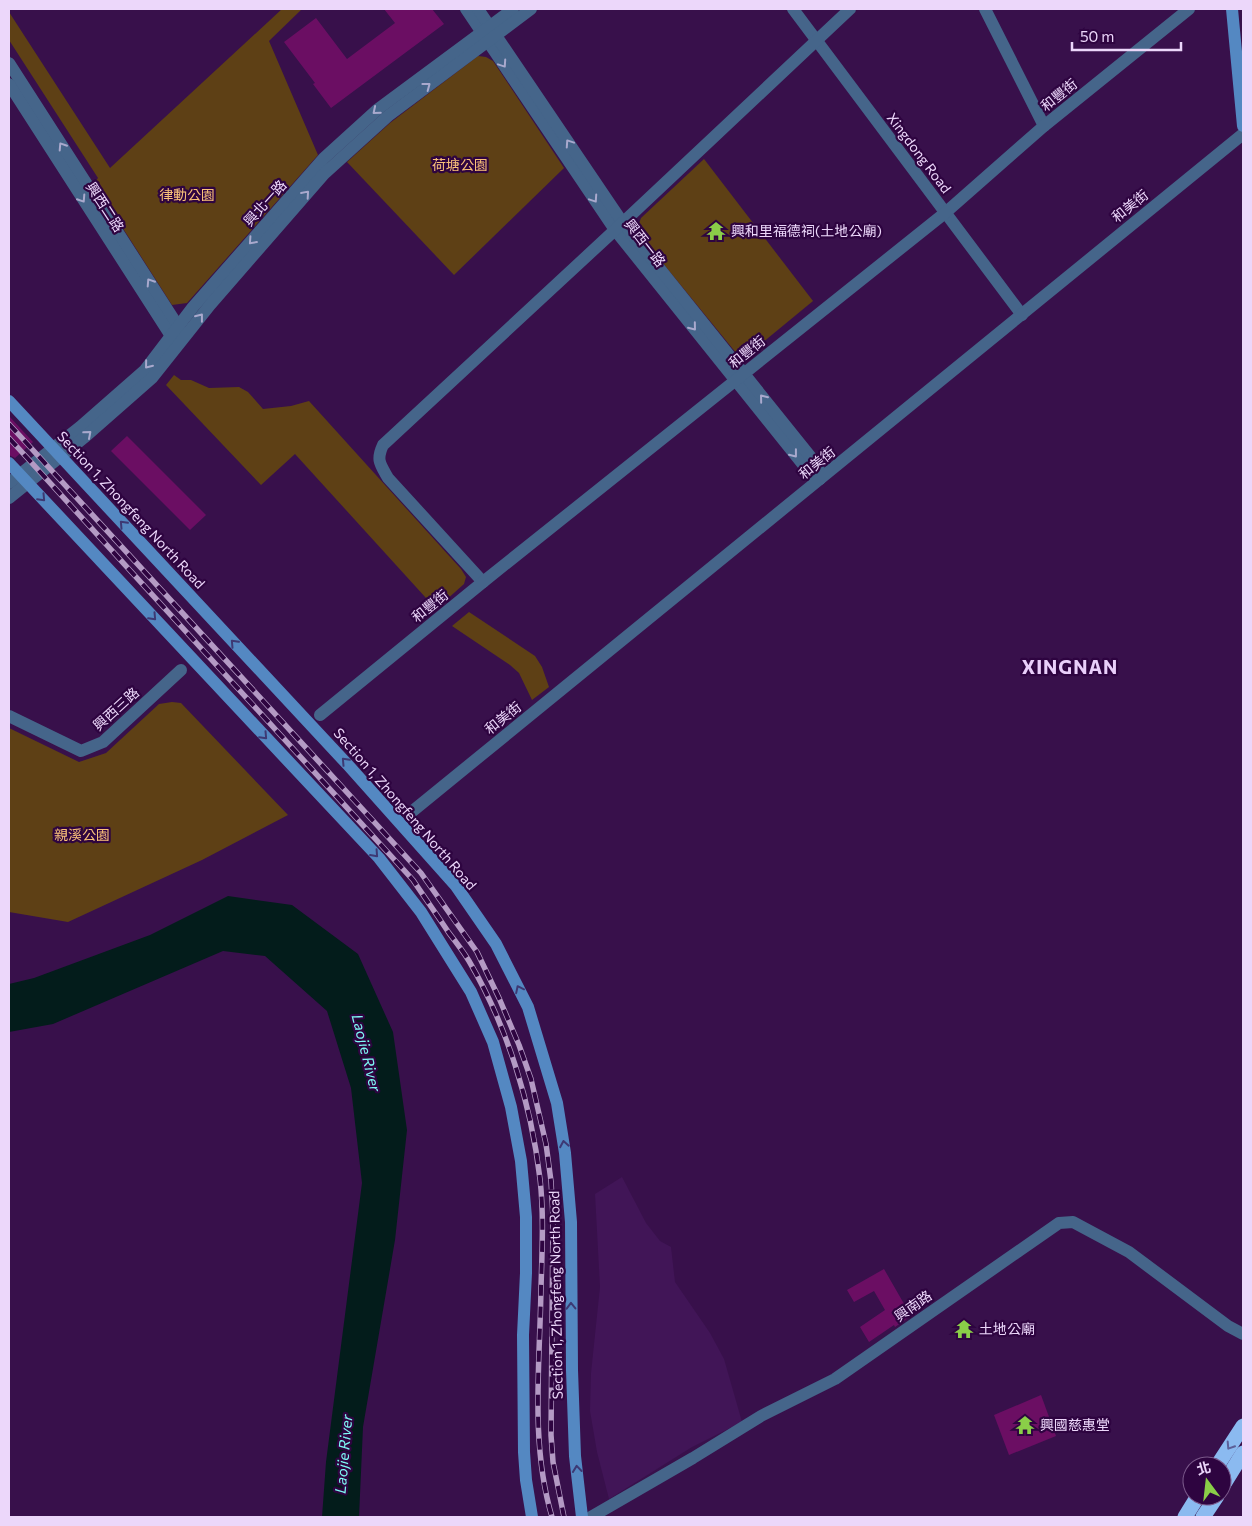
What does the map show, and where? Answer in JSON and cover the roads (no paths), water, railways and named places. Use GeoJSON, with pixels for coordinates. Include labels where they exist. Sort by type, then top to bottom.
{"type":"FeatureCollection","features":[{"type":"Feature","properties":{"kind":"highway"},"geometry":{"type":"LineString","coordinates":[[1224,1456],[1243,1426]]}},
{"type":"Feature","properties":{"kind":"highway"},"geometry":{"type":"LineString","coordinates":[[1232,1471],[1243,1453]]}},
{"type":"Feature","properties":{"kind":"highway"},"geometry":{"type":"LineString","coordinates":[[1185,1517],[1192,1506]]}},
{"type":"Feature","properties":{"kind":"highway"},"geometry":{"type":"LineString","coordinates":[[1203,1517],[1210,1506]]}},
{"type":"Feature","properties":{"kind":"main road"},"geometry":{"type":"LineString","coordinates":[[1232,9],[1243,126]]}},
{"type":"Feature","properties":{"kind":"main road","name":"Section 1, Zhongfeng North Road"},"geometry":{"type":"LineString","coordinates":[[9,401],[59,449],[436,863],[456,886],[496,944],[528,1007],[557,1103],[565,1153],[572,1222],[572,1370],[575,1456],[582,1517]]}},
{"type":"Feature","properties":{"kind":"main road","name":"Section 1, Zhongfeng North Road"},"geometry":{"type":"LineString","coordinates":[[9,463],[379,858],[420,912],[471,992],[493,1042],[511,1107],[521,1161],[526,1217],[523,1335],[524,1452],[532,1517]]}},
{"type":"Feature","properties":{"kind":"street","name":"興西一路"},"geometry":{"type":"LineString","coordinates":[[466,9],[489,33],[619,227],[740,377],[808,472],[820,479]]}},
{"type":"Feature","properties":{"kind":"street"},"geometry":{"type":"LineString","coordinates":[[478,9],[489,33],[530,9]]}},
{"type":"Feature","properties":{"kind":"street","name":"興北一路"},"geometry":{"type":"LineString","coordinates":[[23,478],[59,449],[86,436],[152,378],[199,300],[324,158],[378,109],[489,33],[514,9]]}},
{"type":"Feature","properties":{"kind":"street","name":"Xingdong Road"},"geometry":{"type":"LineString","coordinates":[[793,9],[1022,315]]}},
{"type":"Feature","properties":{"kind":"street"},"geometry":{"type":"LineString","coordinates":[[483,582],[388,478],[380,463],[379,454],[383,445],[619,227],[850,9]]}},
{"type":"Feature","properties":{"kind":"street"},"geometry":{"type":"LineString","coordinates":[[985,9],[1044,126]]}},
{"type":"Feature","properties":{"kind":"street","name":"和豐街"},"geometry":{"type":"LineString","coordinates":[[320,715],[483,582],[945,213],[1044,126],[1189,9]]}},
{"type":"Feature","properties":{"kind":"street"},"geometry":{"type":"LineString","coordinates":[[9,63],[177,334]]}},
{"type":"Feature","properties":{"kind":"street","name":"興西二路"},"geometry":{"type":"LineString","coordinates":[[9,84],[177,334]]}},
{"type":"Feature","properties":{"kind":"street","name":"和美街"},"geometry":{"type":"LineString","coordinates":[[409,814],[1243,134]]}},
{"type":"Feature","properties":{"kind":"street"},"geometry":{"type":"LineString","coordinates":[[9,483],[23,478]]}},
{"type":"Feature","properties":{"kind":"street"},"geometry":{"type":"LineString","coordinates":[[9,498],[23,478]]}},
{"type":"Feature","properties":{"kind":"street","name":"興西三路"},"geometry":{"type":"LineString","coordinates":[[9,716],[81,751],[103,742],[181,670]]}},
{"type":"Feature","properties":{"kind":"street","name":"興南路"},"geometry":{"type":"LineString","coordinates":[[591,1517],[761,1416],[835,1379],[1059,1223],[1073,1222],[1129,1252],[1228,1326],[1243,1334]]}},
{"type":"Feature","properties":{"kind":"water","name":"Laojie River"},"geometry":{"type":"Polygon","coordinates":[[[228,896],[292,905],[358,954],[393,1032],[407,1130],[395,1240],[363,1427],[359,1517],[322,1517],[326,1462],[362,1183],[351,1088],[327,1011],[265,956],[223,951],[53,1024],[9,1032],[9,984],[34,978],[150,935],[228,896]]]}},
{"type":"Feature","properties":{"kind":"railway"},"geometry":{"type":"LineString","coordinates":[[9,424],[421,873],[477,952],[519,1045],[531,1079],[546,1144],[553,1217],[551,1435],[553,1462],[564,1517]]}},
{"type":"Feature","properties":{"kind":"railway"},"geometry":{"type":"LineString","coordinates":[[9,438],[413,880],[469,961],[483,986],[506,1039],[524,1094],[540,1179],[542,1233],[538,1374],[539,1432],[545,1489],[552,1517]]}},
{"type":"Feature","properties":{"kind":"place","name":"興和里福德祠(土地公廟)"},"geometry":{"type":"Point","coordinates":[716,231]}},
{"type":"Feature","properties":{"kind":"place","name":"土地公廟"},"geometry":{"type":"Point","coordinates":[964,1329]}},
{"type":"Feature","properties":{"kind":"place","name":"興國慈惠堂"},"geometry":{"type":"Point","coordinates":[1025,1425]}},
{"type":"Feature","properties":{"kind":"district","name":"XINGNAN"},"geometry":{"type":"Point","coordinates":[1070,667]}},
{"type":"Feature","properties":{"kind":"park label","name":"荷塘公園"},"geometry":{"type":"Point","coordinates":[460,165]}},
{"type":"Feature","properties":{"kind":"park label","name":"律動公園"},"geometry":{"type":"Point","coordinates":[187,195]}},
{"type":"Feature","properties":{"kind":"park label","name":"親溪公園"},"geometry":{"type":"Point","coordinates":[82,835]}}]}
